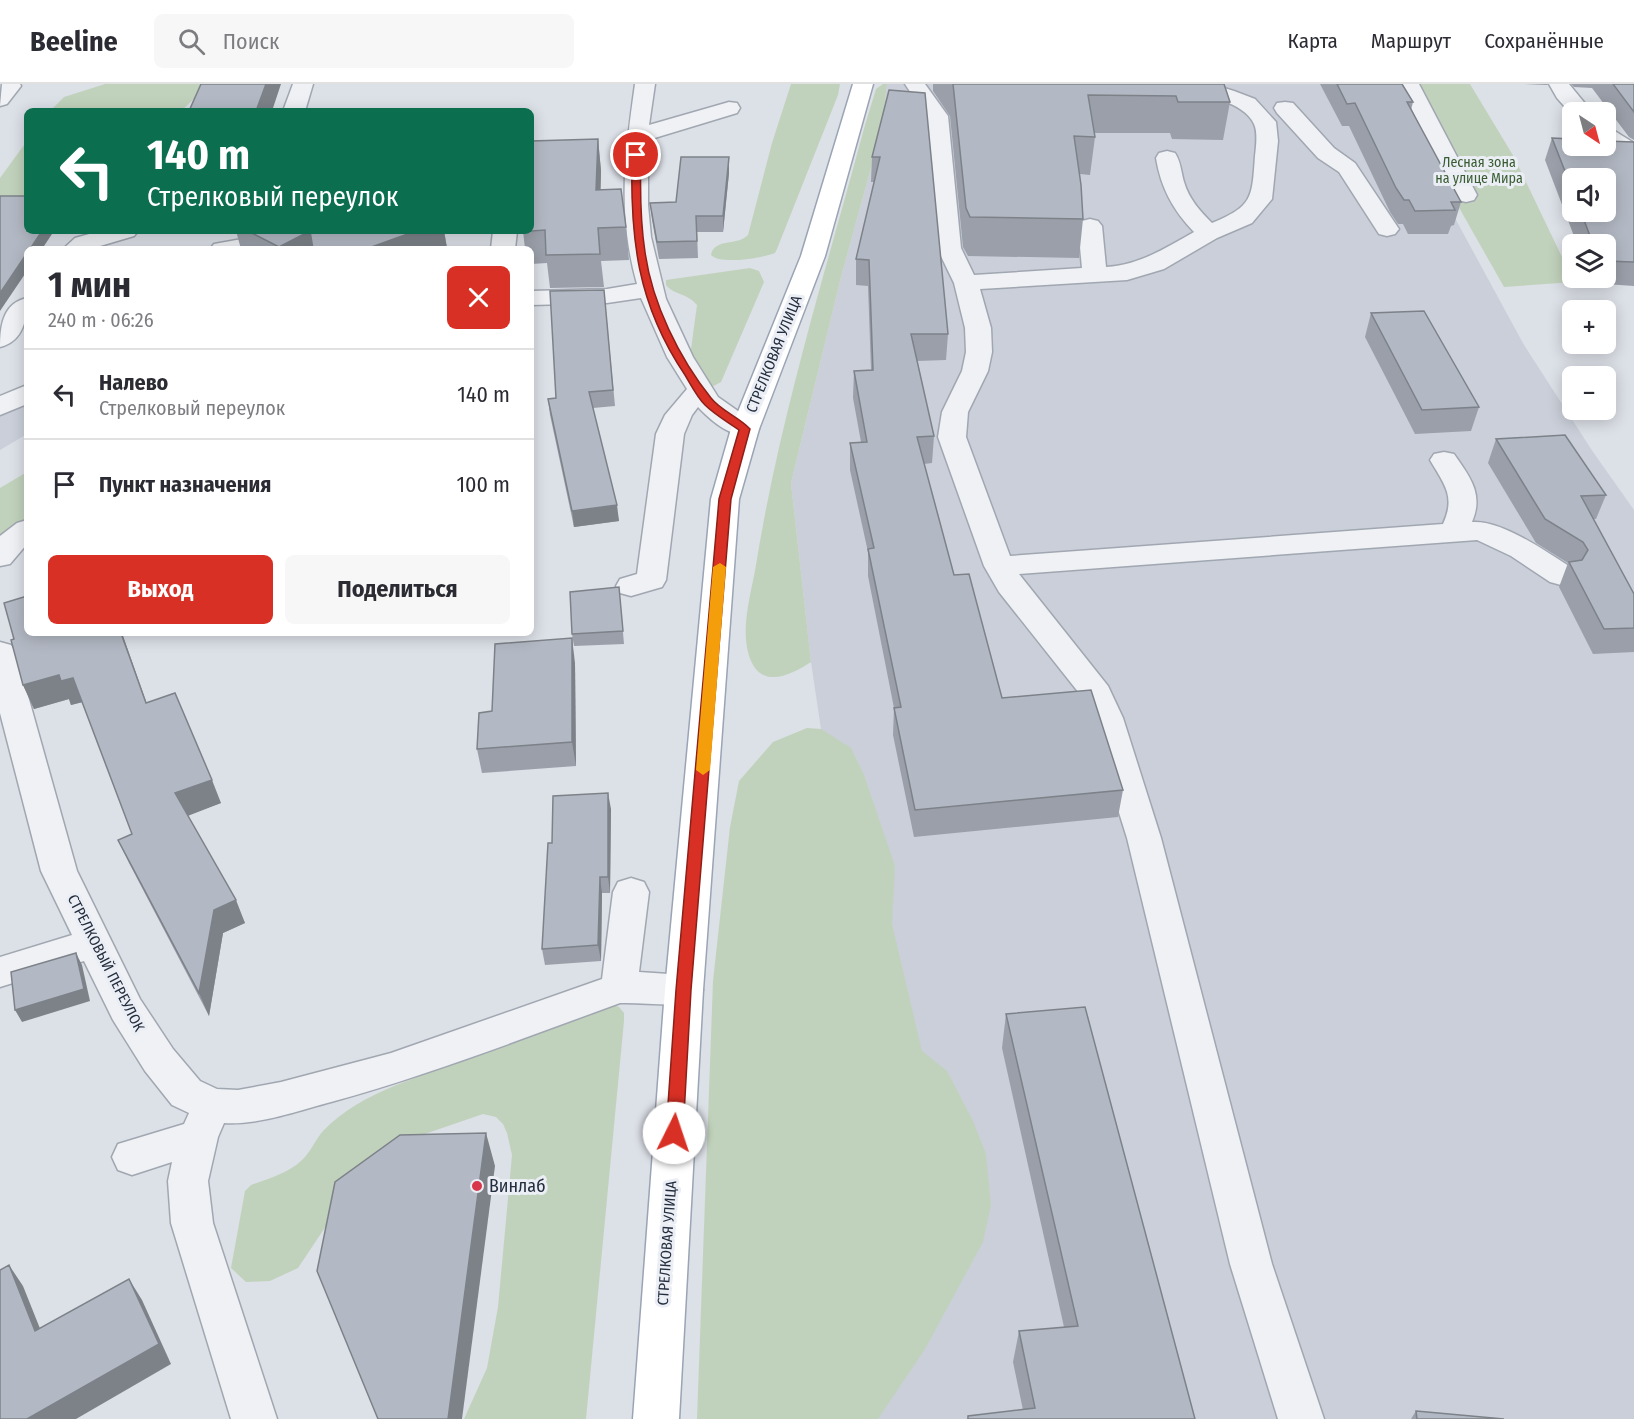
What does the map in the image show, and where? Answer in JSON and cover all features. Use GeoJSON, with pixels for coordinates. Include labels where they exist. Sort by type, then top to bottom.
{"type":"FeatureCollection","features":[{"type":"Feature","properties":{"kind":"main road","name":"СТРЕЛКОВАЯ УЛИЦА"},"geometry":{"type":"LineString","coordinates":[[656,1419],[684,990],[725,499],[744,429],[813,256],[863,84]]}},
{"type":"Feature","properties":{"kind":"street"},"geometry":{"type":"LineString","coordinates":[[295,108],[303,84]]}},
{"type":"Feature","properties":{"kind":"street"},"geometry":{"type":"LineString","coordinates":[[645,84],[637,136],[636,191],[640,253],[649,290],[665,331],[681,361],[708,402],[744,429]]}},
{"type":"Feature","properties":{"kind":"street"},"geometry":{"type":"LineString","coordinates":[[915,84],[937,116],[949,248],[966,283],[978,328],[979,352],[975,371],[955,412],[952,437],[999,566],[1010,585],[1097,694],[1107,718],[1144,838],[1251,1264],[1301,1419]]}},
{"type":"Feature","properties":{"kind":"street"},"geometry":{"type":"LineString","coordinates":[[966,283],[1127,273],[1155,264],[1209,233],[1244,218],[1261,199],[1264,186],[1266,164],[1264,122],[1247,104],[1210,89],[1188,84]]}},
{"type":"Feature","properties":{"kind":"street"},"geometry":{"type":"LineString","coordinates":[[1409,84],[1466,195]]}},
{"type":"Feature","properties":{"kind":"street"},"geometry":{"type":"LineString","coordinates":[[1559,84],[1572,102]]}},
{"type":"Feature","properties":{"kind":"street"},"geometry":{"type":"LineString","coordinates":[[1264,122],[1289,100],[1326,153],[1347,168],[1387,229]]}},
{"type":"Feature","properties":{"kind":"street"},"geometry":{"type":"LineString","coordinates":[[637,136],[729,108]]}},
{"type":"Feature","properties":{"kind":"street"},"geometry":{"type":"LineString","coordinates":[[1616,142],[1634,153]]}},
{"type":"Feature","properties":{"kind":"street"},"geometry":{"type":"LineString","coordinates":[[1167,158],[1169,175],[1179,199],[1188,214],[1209,233]]}},
{"type":"Feature","properties":{"kind":"street"},"geometry":{"type":"LineString","coordinates":[[1090,226],[1095,274]]}},
{"type":"Feature","properties":{"kind":"street"},"geometry":{"type":"LineString","coordinates":[[79,246],[115,234]]}},
{"type":"Feature","properties":{"kind":"street"},"geometry":{"type":"LineString","coordinates":[[119,246],[129,234]]}},
{"type":"Feature","properties":{"kind":"street"},"geometry":{"type":"LineString","coordinates":[[232,246],[278,242],[312,246]]}},
{"type":"Feature","properties":{"kind":"street"},"geometry":{"type":"LineString","coordinates":[[534,298],[608,297],[649,290]]}},
{"type":"Feature","properties":{"kind":"street"},"geometry":{"type":"LineString","coordinates":[[0,339],[24,309]]}},
{"type":"Feature","properties":{"kind":"street"},"geometry":{"type":"LineString","coordinates":[[631,586],[651,580],[670,434],[678,413],[686,402],[702,390]]}},
{"type":"Feature","properties":{"kind":"street"},"geometry":{"type":"LineString","coordinates":[[0,407],[24,395]]}},
{"type":"Feature","properties":{"kind":"street"},"geometry":{"type":"LineString","coordinates":[[1444,460],[1464,495],[1465,509],[1453,533]]}},
{"type":"Feature","properties":{"kind":"street"},"geometry":{"type":"LineString","coordinates":[[0,558],[11,542],[24,531]]}},
{"type":"Feature","properties":{"kind":"street"},"geometry":{"type":"LineString","coordinates":[[999,566],[1478,531],[1492,535],[1561,575]]}},
{"type":"Feature","properties":{"kind":"street","name":"СТРЕЛКОВЫЙ ПЕРЕУЛОК"},"geometry":{"type":"LineString","coordinates":[[0,653],[59,871],[126,1009],[205,1122]]}},
{"type":"Feature","properties":{"kind":"street"},"geometry":{"type":"LineString","coordinates":[[619,988],[631,892]]}},
{"type":"Feature","properties":{"kind":"street"},"geometry":{"type":"LineString","coordinates":[[0,972],[94,943]]}},
{"type":"Feature","properties":{"kind":"street"},"geometry":{"type":"LineString","coordinates":[[132,1157],[238,1107],[281,1099],[391,1069],[619,988],[650,987],[684,990]]}},
{"type":"Feature","properties":{"kind":"street"},"geometry":{"type":"LineString","coordinates":[[205,1122],[188,1181],[192,1223],[254,1419]]}},
{"type":"Feature","properties":{"kind":"shaded area"},"geometry":{"type":"Polygon","coordinates":[[[887,84],[1382,84],[1524,345],[1562,404],[1562,420],[1572,420],[1634,510],[1634,1419],[782,1419],[821,729],[811,662],[791,483],[841,277],[882,128],[887,84]]]}},
{"type":"Feature","properties":{"kind":"shaded area"},"geometry":{"type":"Polygon","coordinates":[[[24,402],[24,436],[0,450],[0,416],[24,402]]]}},
{"type":"Feature","properties":{"kind":"green space"},"geometry":{"type":"Polygon","coordinates":[[[105,84],[210,84],[184,108],[53,108],[64,97],[105,84]]]}},
{"type":"Feature","properties":{"kind":"green space"},"geometry":{"type":"Polygon","coordinates":[[[791,84],[840,84],[838,95],[777,249],[775,253],[761,257],[732,260],[716,258],[711,255],[717,246],[748,235],[772,143],[791,84]]]}},
{"type":"Feature","properties":{"kind":"green space"},"geometry":{"type":"Polygon","coordinates":[[[887,84],[882,128],[841,277],[791,483],[811,662],[788,674],[772,677],[758,671],[752,663],[746,640],[747,614],[766,509],[791,399],[865,125],[876,89],[887,84]]]}},
{"type":"Feature","properties":{"kind":"green space","name":"Лесная зона на улице Мира"},"geometry":{"type":"Polygon","coordinates":[[[1389,84],[1470,84],[1514,157],[1562,257],[1562,283],[1504,287],[1389,84]]]}},
{"type":"Feature","properties":{"kind":"green space"},"geometry":{"type":"Polygon","coordinates":[[[24,145],[24,218],[0,251],[0,178],[24,145]]]}},
{"type":"Feature","properties":{"kind":"green space"},"geometry":{"type":"Polygon","coordinates":[[[750,268],[759,271],[764,282],[721,382],[710,388],[691,363],[697,305],[689,298],[669,288],[666,280],[750,268]]]}},
{"type":"Feature","properties":{"kind":"green space"},"geometry":{"type":"Polygon","coordinates":[[[24,474],[24,520],[0,540],[0,488],[24,474]]]}},
{"type":"Feature","properties":{"kind":"green space"},"geometry":{"type":"Polygon","coordinates":[[[807,728],[821,729],[851,748],[864,775],[895,866],[892,924],[922,1051],[947,1071],[973,1121],[986,1154],[991,1205],[983,1242],[925,1349],[878,1419],[697,1419],[713,981],[730,827],[739,781],[773,742],[807,728]]]}},
{"type":"Feature","properties":{"kind":"green space"},"geometry":{"type":"Polygon","coordinates":[[[609,1003],[619,1007],[624,1013],[624,1021],[586,1419],[464,1419],[487,1368],[498,1307],[512,1155],[507,1133],[503,1124],[496,1117],[483,1114],[416,1137],[356,1181],[298,1268],[270,1281],[246,1282],[231,1268],[245,1191],[251,1185],[278,1175],[296,1165],[308,1154],[323,1131],[347,1110],[394,1086],[609,1003]]]}},
{"type":"Feature","properties":{"kind":"building"},"geometry":{"type":"Polygon","coordinates":[[[201,84],[266,84],[257,108],[190,108],[201,84]]]}},
{"type":"Feature","properties":{"kind":"building"},"geometry":{"type":"Polygon","coordinates":[[[953,84],[1224,84],[1230,102],[1178,102],[1176,96],[1088,95],[1095,137],[1074,136],[1083,219],[970,217],[966,208],[953,84]]]}},
{"type":"Feature","properties":{"kind":"building"},"geometry":{"type":"Polygon","coordinates":[[[1337,84],[1402,84],[1413,102],[1407,102],[1461,202],[1451,202],[1455,210],[1415,211],[1409,200],[1404,200],[1355,103],[1347,104],[1337,84]]]}},
{"type":"Feature","properties":{"kind":"building"},"geometry":{"type":"Polygon","coordinates":[[[1613,84],[1634,84],[1634,112],[1613,84]]]}},
{"type":"Feature","properties":{"kind":"building"},"geometry":{"type":"Polygon","coordinates":[[[889,90],[925,93],[948,334],[911,334],[934,436],[917,437],[954,575],[969,574],[1002,698],[1091,690],[1123,790],[915,810],[894,708],[901,707],[868,549],[874,548],[850,443],[867,442],[854,371],[873,370],[869,260],[856,259],[880,157],[872,157],[889,90]]]}},
{"type":"Feature","properties":{"kind":"building"},"geometry":{"type":"Polygon","coordinates":[[[1552,138],[1562,138],[1562,156],[1616,156],[1616,141],[1634,142],[1634,262],[1616,261],[1616,234],[1589,234],[1585,222],[1616,222],[1616,168],[1564,168],[1552,138]]]}},
{"type":"Feature","properties":{"kind":"building"},"geometry":{"type":"Polygon","coordinates":[[[598,139],[596,190],[621,189],[626,227],[598,228],[600,254],[546,255],[545,230],[534,231],[534,141],[598,139]]]}},
{"type":"Feature","properties":{"kind":"building"},"geometry":{"type":"Polygon","coordinates":[[[681,157],[729,157],[723,216],[696,216],[697,241],[657,242],[650,203],[676,202],[681,157]]]}},
{"type":"Feature","properties":{"kind":"building"},"geometry":{"type":"Polygon","coordinates":[[[0,196],[24,196],[24,234],[40,234],[32,246],[24,246],[24,257],[0,293],[0,196]]]}},
{"type":"Feature","properties":{"kind":"building"},"geometry":{"type":"Polygon","coordinates":[[[254,234],[304,234],[281,246],[254,234]]]}},
{"type":"Feature","properties":{"kind":"building"},"geometry":{"type":"Polygon","coordinates":[[[310,234],[408,234],[374,246],[312,246],[310,234]]]}},
{"type":"Feature","properties":{"kind":"building"},"geometry":{"type":"Polygon","coordinates":[[[604,290],[613,390],[589,392],[617,505],[572,511],[548,399],[556,398],[550,291],[604,290]]]}},
{"type":"Feature","properties":{"kind":"building"},"geometry":{"type":"Polygon","coordinates":[[[1424,311],[1479,407],[1422,410],[1371,313],[1424,311]]]}},
{"type":"Feature","properties":{"kind":"building"},"geometry":{"type":"Polygon","coordinates":[[[1565,435],[1606,495],[1581,496],[1634,594],[1634,628],[1604,629],[1569,562],[1582,560],[1588,550],[1583,542],[1545,519],[1496,439],[1565,435]]]}},
{"type":"Feature","properties":{"kind":"building"},"geometry":{"type":"Polygon","coordinates":[[[619,587],[623,631],[572,634],[570,592],[619,587]]]}},
{"type":"Feature","properties":{"kind":"building"},"geometry":{"type":"Polygon","coordinates":[[[24,597],[24,636],[122,636],[146,703],[175,693],[212,780],[175,793],[236,900],[214,910],[199,993],[118,840],[132,834],[73,678],[61,681],[59,675],[23,685],[4,603],[24,597]]]}},
{"type":"Feature","properties":{"kind":"building"},"geometry":{"type":"Polygon","coordinates":[[[572,638],[572,742],[477,749],[479,713],[492,711],[495,644],[572,638]]]}},
{"type":"Feature","properties":{"kind":"building"},"geometry":{"type":"Polygon","coordinates":[[[608,793],[608,877],[600,877],[598,945],[542,949],[548,843],[552,843],[553,796],[608,793]]]}},
{"type":"Feature","properties":{"kind":"building"},"geometry":{"type":"Polygon","coordinates":[[[76,953],[84,989],[15,1010],[11,972],[76,953]]]}},
{"type":"Feature","properties":{"kind":"building"},"geometry":{"type":"Polygon","coordinates":[[[1085,1007],[1195,1419],[968,1419],[968,1416],[1035,1408],[1019,1331],[1078,1326],[1006,1014],[1085,1007]]]}},
{"type":"Feature","properties":{"kind":"building"},"geometry":{"type":"Polygon","coordinates":[[[486,1133],[448,1419],[378,1419],[317,1271],[335,1182],[400,1135],[486,1133]]]}},
{"type":"Feature","properties":{"kind":"building"},"geometry":{"type":"Polygon","coordinates":[[[9,1265],[35,1331],[129,1279],[159,1344],[27,1419],[0,1419],[0,1270],[9,1265]]]}},
{"type":"Feature","properties":{"kind":"building"},"geometry":{"type":"Polygon","coordinates":[[[1416,1411],[1504,1419],[1417,1419],[1416,1411]]]}},
{"type":"Feature","properties":{"kind":"slow traffic"},"geometry":{"type":"LineString","coordinates":[[703,770],[720,567]]}},
{"type":"Feature","properties":{"kind":"place","name":"Винлаб"},"geometry":{"type":"Point","coordinates":[477,1186]}},
{"type":"Feature","properties":{"kind":"route"},"geometry":{"type":"LineString","coordinates":[[636,155],[640,253],[649,282],[649,290],[665,331],[681,361],[708,402],[744,429],[725,499],[674,1133]]}}]}
